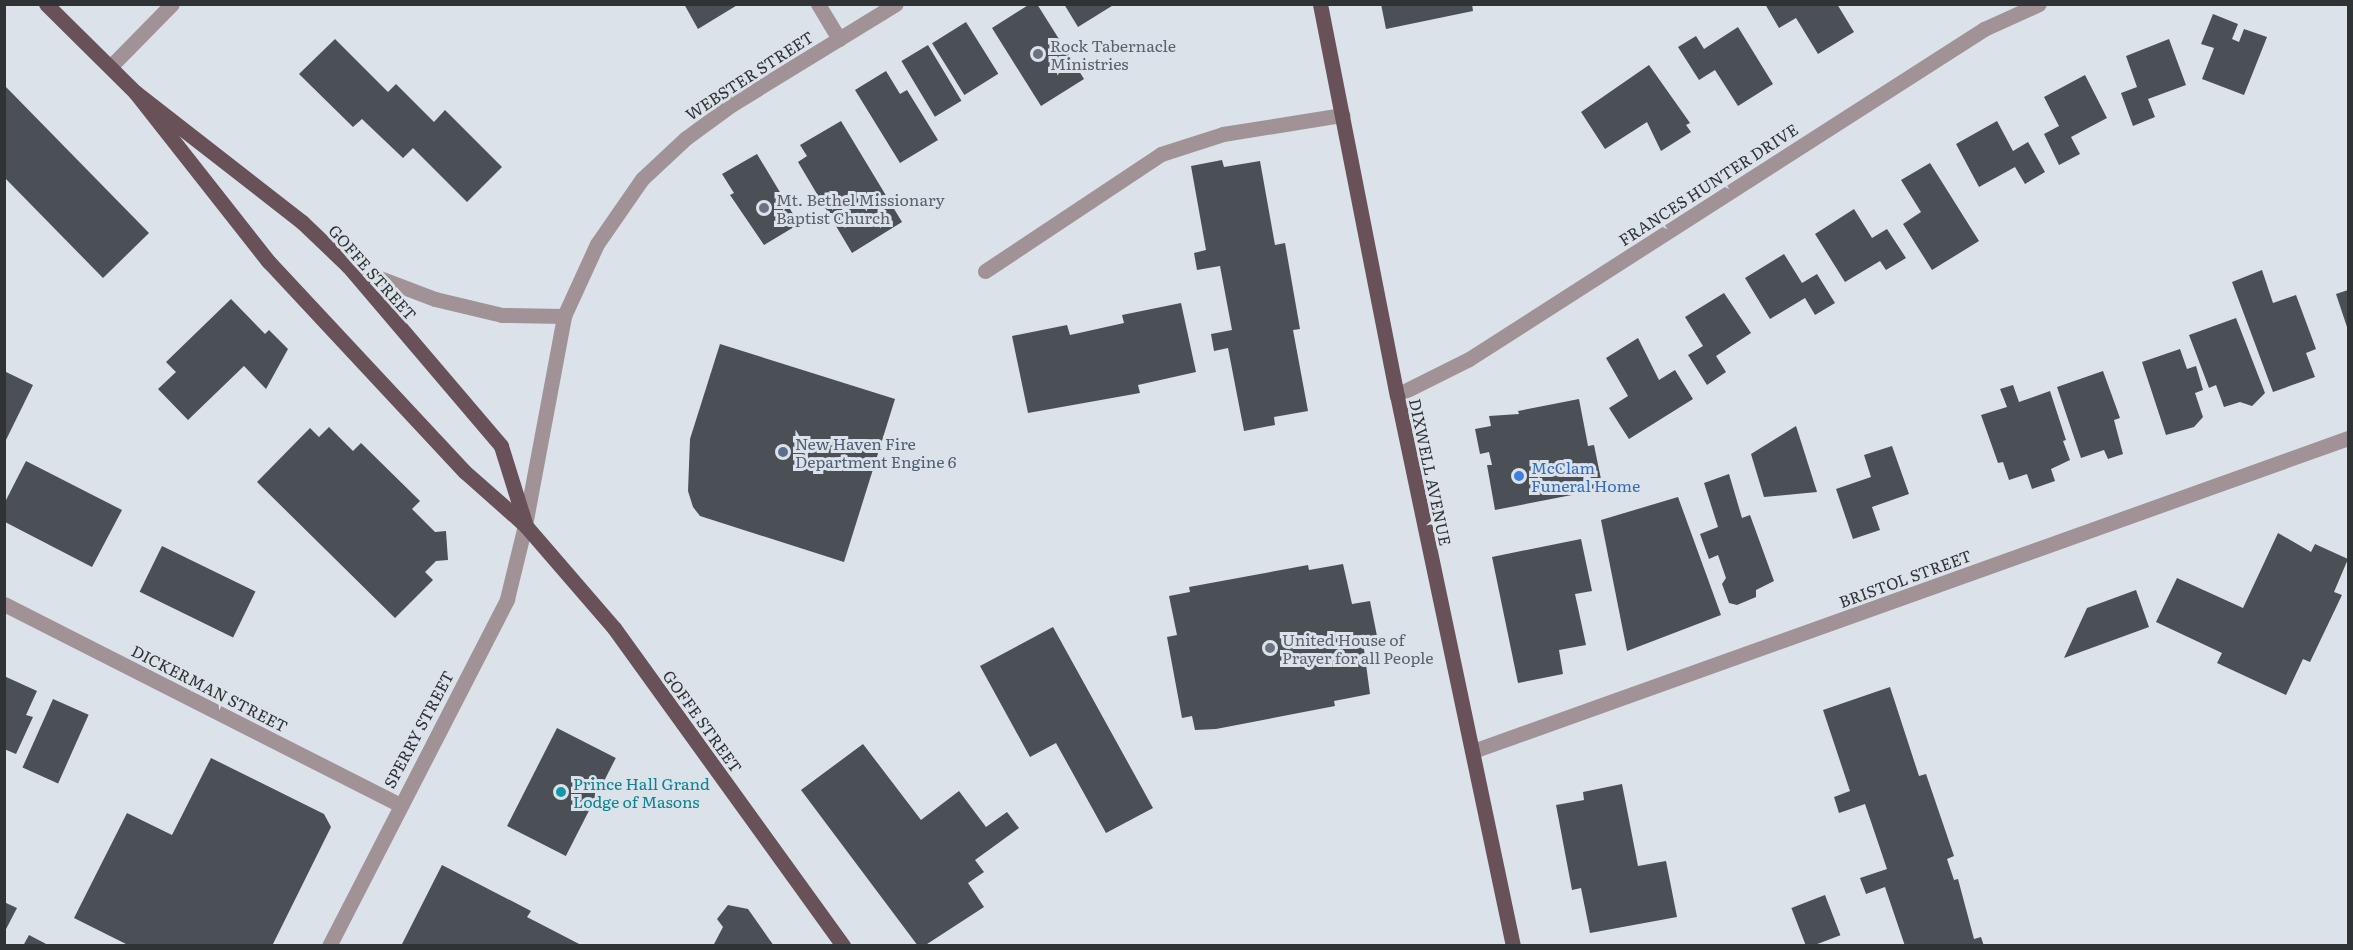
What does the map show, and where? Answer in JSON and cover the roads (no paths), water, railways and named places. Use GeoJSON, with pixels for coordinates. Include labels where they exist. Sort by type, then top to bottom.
{"type":"FeatureCollection","features":[{"type":"Feature","properties":{"kind":"main road","name":"GOFFE STREET"},"geometry":{"type":"LineString","coordinates":[[46,4],[135,92],[269,262],[465,472],[525,525],[614,628],[843,945]]}},
{"type":"Feature","properties":{"kind":"main road","name":"DIXWELL AVENUE"},"geometry":{"type":"LineString","coordinates":[[1320,4],[1397,395],[1513,945]]}},
{"type":"Feature","properties":{"kind":"main road","name":"GOFFE STREET"},"geometry":{"type":"LineString","coordinates":[[135,92],[302,222],[348,266],[501,446],[525,525]]}},
{"type":"Feature","properties":{"kind":"street"},"geometry":{"type":"LineString","coordinates":[[110,67],[172,4]]}},
{"type":"Feature","properties":{"kind":"street"},"geometry":{"type":"LineString","coordinates":[[818,4],[839,39]]}},
{"type":"Feature","properties":{"kind":"street","name":"WEBSTER STREET"},"geometry":{"type":"LineString","coordinates":[[525,525],[564,316],[597,244],[642,178],[686,138],[731,105],[896,4]]}},
{"type":"Feature","properties":{"kind":"street","name":"FRANCES HUNTER DRIVE"},"geometry":{"type":"LineString","coordinates":[[1397,395],[1469,359],[1984,29],[2038,4]]}},
{"type":"Feature","properties":{"kind":"street"},"geometry":{"type":"LineString","coordinates":[[985,271],[1161,154],[1223,134],[1342,115]]}},
{"type":"Feature","properties":{"kind":"street"},"geometry":{"type":"LineString","coordinates":[[348,266],[435,299],[502,315],[564,316]]}},
{"type":"Feature","properties":{"kind":"street","name":"BRISTOL STREET"},"geometry":{"type":"LineString","coordinates":[[1473,751],[2349,438]]}},
{"type":"Feature","properties":{"kind":"street","name":"SPERRY STREET"},"geometry":{"type":"LineString","coordinates":[[329,945],[399,804],[507,598],[525,525]]}},
{"type":"Feature","properties":{"kind":"street","name":"DICKERMAN STREET"},"geometry":{"type":"LineString","coordinates":[[4,604],[399,804]]}},
{"type":"Feature","properties":{"kind":"place","name":"Rock Tabernacle Ministries"},"geometry":{"type":"Point","coordinates":[1038,54]}},
{"type":"Feature","properties":{"kind":"place","name":"Mt. Bethel Missionary Baptist Church"},"geometry":{"type":"Point","coordinates":[764,208]}},
{"type":"Feature","properties":{"kind":"place","name":"New Haven Fire Department Engine 6"},"geometry":{"type":"Point","coordinates":[783,452]}},
{"type":"Feature","properties":{"kind":"place","name":"McClam Funeral Home"},"geometry":{"type":"Point","coordinates":[1519,476]}},
{"type":"Feature","properties":{"kind":"place","name":"United House of Prayer for all People"},"geometry":{"type":"Point","coordinates":[1270,648]}},
{"type":"Feature","properties":{"kind":"place","name":"Prince Hall Grand Lodge of Masons"},"geometry":{"type":"Point","coordinates":[561,792]}}]}
